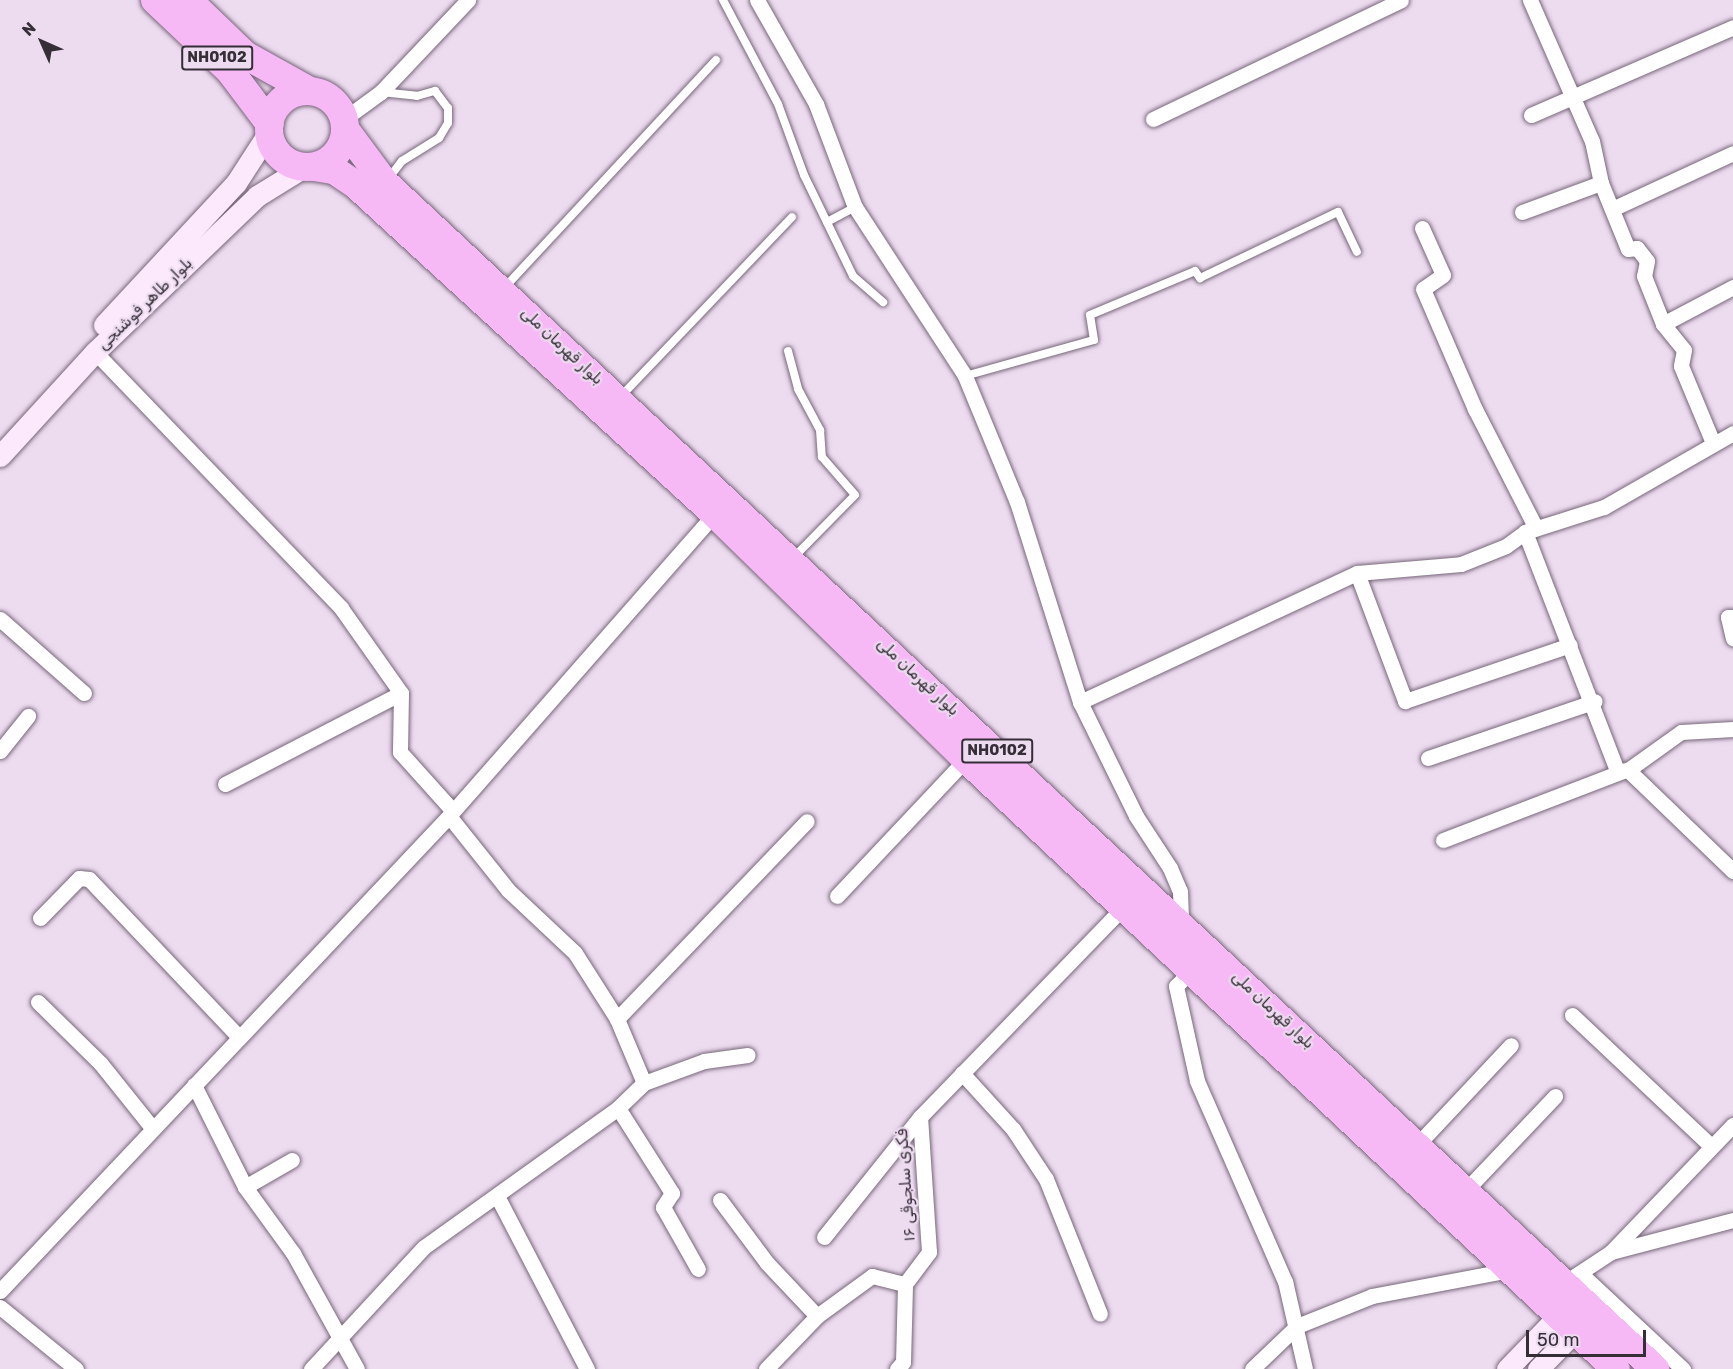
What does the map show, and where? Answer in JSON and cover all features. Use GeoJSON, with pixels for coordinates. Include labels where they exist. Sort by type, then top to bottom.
{"type":"FeatureCollection","features":[{"type":"Feature","properties":{"kind":"highway","name":"NH0102"},"geometry":{"type":"LineString","coordinates":[[155,0],[230,71],[269,128],[277,152],[309,167]]}},
{"type":"Feature","properties":{"kind":"highway","name":"NH0102"},"geometry":{"type":"LineString","coordinates":[[188,0],[245,55],[333,101],[345,124]]}},
{"type":"Feature","properties":{"kind":"highway"},"geometry":{"type":"LineString","coordinates":[[269,128],[288,97],[310,91]]}},
{"type":"Feature","properties":{"kind":"highway"},"geometry":{"type":"LineString","coordinates":[[309,167],[337,154],[345,124]]}},
{"type":"Feature","properties":{"kind":"highway","name":"بلوار قهرمان ملی"},"geometry":{"type":"LineString","coordinates":[[345,124],[385,183],[618,398],[966,759],[1133,896],[1180,923],[1465,1191],[1575,1302],[1655,1369]]}},
{"type":"Feature","properties":{"kind":"highway","name":"بلوار قهرمان ملی"},"geometry":{"type":"LineString","coordinates":[[309,167],[334,170],[356,184],[722,507],[792,559],[1133,896],[1193,969],[1510,1270],[1575,1302],[1616,1369]]}},
{"type":"Feature","properties":{"kind":"street"},"geometry":{"type":"LineString","coordinates":[[345,124],[381,92],[468,0]]}},
{"type":"Feature","properties":{"kind":"street"},"geometry":{"type":"LineString","coordinates":[[757,0],[816,104],[855,207],[965,376],[1017,502],[1080,702],[1136,816],[1170,868],[1180,891],[1180,923]]}},
{"type":"Feature","properties":{"kind":"street"},"geometry":{"type":"LineString","coordinates":[[1153,119],[1401,0]]}},
{"type":"Feature","properties":{"kind":"street"},"geometry":{"type":"LineString","coordinates":[[1530,0],[1598,160],[1601,183],[1628,249],[1637,248],[1647,261],[1644,276],[1664,324],[1684,351],[1681,366],[1713,443]]}},
{"type":"Feature","properties":{"kind":"street"},"geometry":{"type":"LineString","coordinates":[[1531,115],[1733,27]]}},
{"type":"Feature","properties":{"kind":"street","name":"بلوار طاهر فوشنجی"},"geometry":{"type":"LineString","coordinates":[[0,437],[236,183],[269,128]]}},
{"type":"Feature","properties":{"kind":"street"},"geometry":{"type":"LineString","coordinates":[[1612,209],[1733,153]]}},
{"type":"Feature","properties":{"kind":"street","name":"بلوار طاهر فوشنجی"},"geometry":{"type":"LineString","coordinates":[[0,456],[95,352],[257,196],[309,167]]}},
{"type":"Feature","properties":{"kind":"street"},"geometry":{"type":"LineString","coordinates":[[1522,212],[1601,183]]}},
{"type":"Feature","properties":{"kind":"street"},"geometry":{"type":"LineString","coordinates":[[1422,228],[1443,275],[1423,289],[1531,530],[1570,645],[1623,770],[1733,871]]}},
{"type":"Feature","properties":{"kind":"street"},"geometry":{"type":"LineString","coordinates":[[1664,324],[1733,287]]}},
{"type":"Feature","properties":{"kind":"street"},"geometry":{"type":"LineString","coordinates":[[95,352],[341,608],[401,693],[400,752],[451,814],[508,891],[575,953],[617,1019],[644,1083]]}},
{"type":"Feature","properties":{"kind":"street"},"geometry":{"type":"LineString","coordinates":[[1080,702],[1358,573],[1461,564],[1506,546],[1531,530],[1604,507],[1733,433]]}},
{"type":"Feature","properties":{"kind":"street"},"geometry":{"type":"LineString","coordinates":[[0,1291],[451,814],[722,507]]}},
{"type":"Feature","properties":{"kind":"street"},"geometry":{"type":"LineString","coordinates":[[1358,573],[1405,701],[1570,645]]}},
{"type":"Feature","properties":{"kind":"street"},"geometry":{"type":"LineString","coordinates":[[1733,617],[1728,618],[1733,638]]}},
{"type":"Feature","properties":{"kind":"street"},"geometry":{"type":"LineString","coordinates":[[0,619],[84,693]]}},
{"type":"Feature","properties":{"kind":"street"},"geometry":{"type":"LineString","coordinates":[[225,784],[401,693]]}},
{"type":"Feature","properties":{"kind":"street"},"geometry":{"type":"LineString","coordinates":[[1428,758],[1594,701]]}},
{"type":"Feature","properties":{"kind":"street"},"geometry":{"type":"LineString","coordinates":[[0,751],[28,716]]}},
{"type":"Feature","properties":{"kind":"street"},"geometry":{"type":"LineString","coordinates":[[1443,840],[1623,770],[1681,732],[1733,729]]}},
{"type":"Feature","properties":{"kind":"street"},"geometry":{"type":"LineString","coordinates":[[837,896],[966,759]]}},
{"type":"Feature","properties":{"kind":"street"},"geometry":{"type":"LineString","coordinates":[[617,1019],[807,821]]}},
{"type":"Feature","properties":{"kind":"street"},"geometry":{"type":"LineString","coordinates":[[40,918],[79,878],[89,879],[239,1037]]}},
{"type":"Feature","properties":{"kind":"street"},"geometry":{"type":"LineString","coordinates":[[824,1236],[920,1117],[1133,896]]}},
{"type":"Feature","properties":{"kind":"street"},"geometry":{"type":"LineString","coordinates":[[1193,969],[1176,986],[1197,1082],[1285,1281],[1305,1369]]}},
{"type":"Feature","properties":{"kind":"street"},"geometry":{"type":"LineString","coordinates":[[38,1002],[101,1064],[153,1129]]}},
{"type":"Feature","properties":{"kind":"street"},"geometry":{"type":"LineString","coordinates":[[1572,1015],[1711,1146]]}},
{"type":"Feature","properties":{"kind":"street"},"geometry":{"type":"LineString","coordinates":[[1417,1145],[1511,1045]]}},
{"type":"Feature","properties":{"kind":"street"},"geometry":{"type":"LineString","coordinates":[[311,1369],[424,1246],[618,1108],[644,1083],[704,1061],[748,1055]]}},
{"type":"Feature","properties":{"kind":"street"},"geometry":{"type":"LineString","coordinates":[[962,1073],[1013,1129],[1046,1179],[1100,1314]]}},
{"type":"Feature","properties":{"kind":"street"},"geometry":{"type":"LineString","coordinates":[[194,1085],[245,1186],[293,1253],[357,1369]]}},
{"type":"Feature","properties":{"kind":"street"},"geometry":{"type":"LineString","coordinates":[[1465,1191],[1555,1096]]}},
{"type":"Feature","properties":{"kind":"street"},"geometry":{"type":"LineString","coordinates":[[618,1108],[672,1193],[663,1207],[698,1269]]}},
{"type":"Feature","properties":{"kind":"street","name":"فکری سلجوقی ۱۶"},"geometry":{"type":"LineString","coordinates":[[905,1284],[928,1252],[920,1117]]}},
{"type":"Feature","properties":{"kind":"street"},"geometry":{"type":"LineString","coordinates":[[1538,1369],[1575,1302],[1611,1252],[1733,1125]]}},
{"type":"Feature","properties":{"kind":"street"},"geometry":{"type":"LineString","coordinates":[[245,1186],[292,1160]]}},
{"type":"Feature","properties":{"kind":"street"},"geometry":{"type":"LineString","coordinates":[[497,1196],[587,1369]]}},
{"type":"Feature","properties":{"kind":"street"},"geometry":{"type":"LineString","coordinates":[[720,1200],[767,1263],[818,1316]]}},
{"type":"Feature","properties":{"kind":"street"},"geometry":{"type":"LineString","coordinates":[[1611,1252],[1733,1220]]}},
{"type":"Feature","properties":{"kind":"street"},"geometry":{"type":"LineString","coordinates":[[1252,1369],[1297,1326],[1372,1296],[1510,1270]]}},
{"type":"Feature","properties":{"kind":"street"},"geometry":{"type":"LineString","coordinates":[[766,1369],[818,1316],[872,1276],[905,1284],[903,1362],[897,1369]]}},
{"type":"Feature","properties":{"kind":"street"},"geometry":{"type":"LineString","coordinates":[[1507,1369],[1575,1302]]}},
{"type":"Feature","properties":{"kind":"street"},"geometry":{"type":"LineString","coordinates":[[1575,1302],[1683,1369]]}},
{"type":"Feature","properties":{"kind":"street"},"geometry":{"type":"LineString","coordinates":[[0,1307],[70,1367]]}},
{"type":"Feature","properties":{"kind":"lane"},"geometry":{"type":"LineString","coordinates":[[723,0],[778,104],[827,222],[853,276],[883,302]]}},
{"type":"Feature","properties":{"kind":"lane"},"geometry":{"type":"LineString","coordinates":[[502,291],[716,60]]}},
{"type":"Feature","properties":{"kind":"lane"},"geometry":{"type":"LineString","coordinates":[[381,92],[417,96],[435,91],[448,108],[448,123],[439,138],[402,161],[385,183]]}},
{"type":"Feature","properties":{"kind":"lane"},"geometry":{"type":"LineString","coordinates":[[827,222],[855,207]]}},
{"type":"Feature","properties":{"kind":"lane"},"geometry":{"type":"LineString","coordinates":[[965,376],[1094,340],[1090,315],[1195,271],[1200,278],[1338,212],[1357,252]]}},
{"type":"Feature","properties":{"kind":"lane"},"geometry":{"type":"LineString","coordinates":[[618,398],[792,217]]}},
{"type":"Feature","properties":{"kind":"lane"},"geometry":{"type":"LineString","coordinates":[[788,351],[798,389],[820,430],[822,457],[855,495],[792,559]]}}]}
